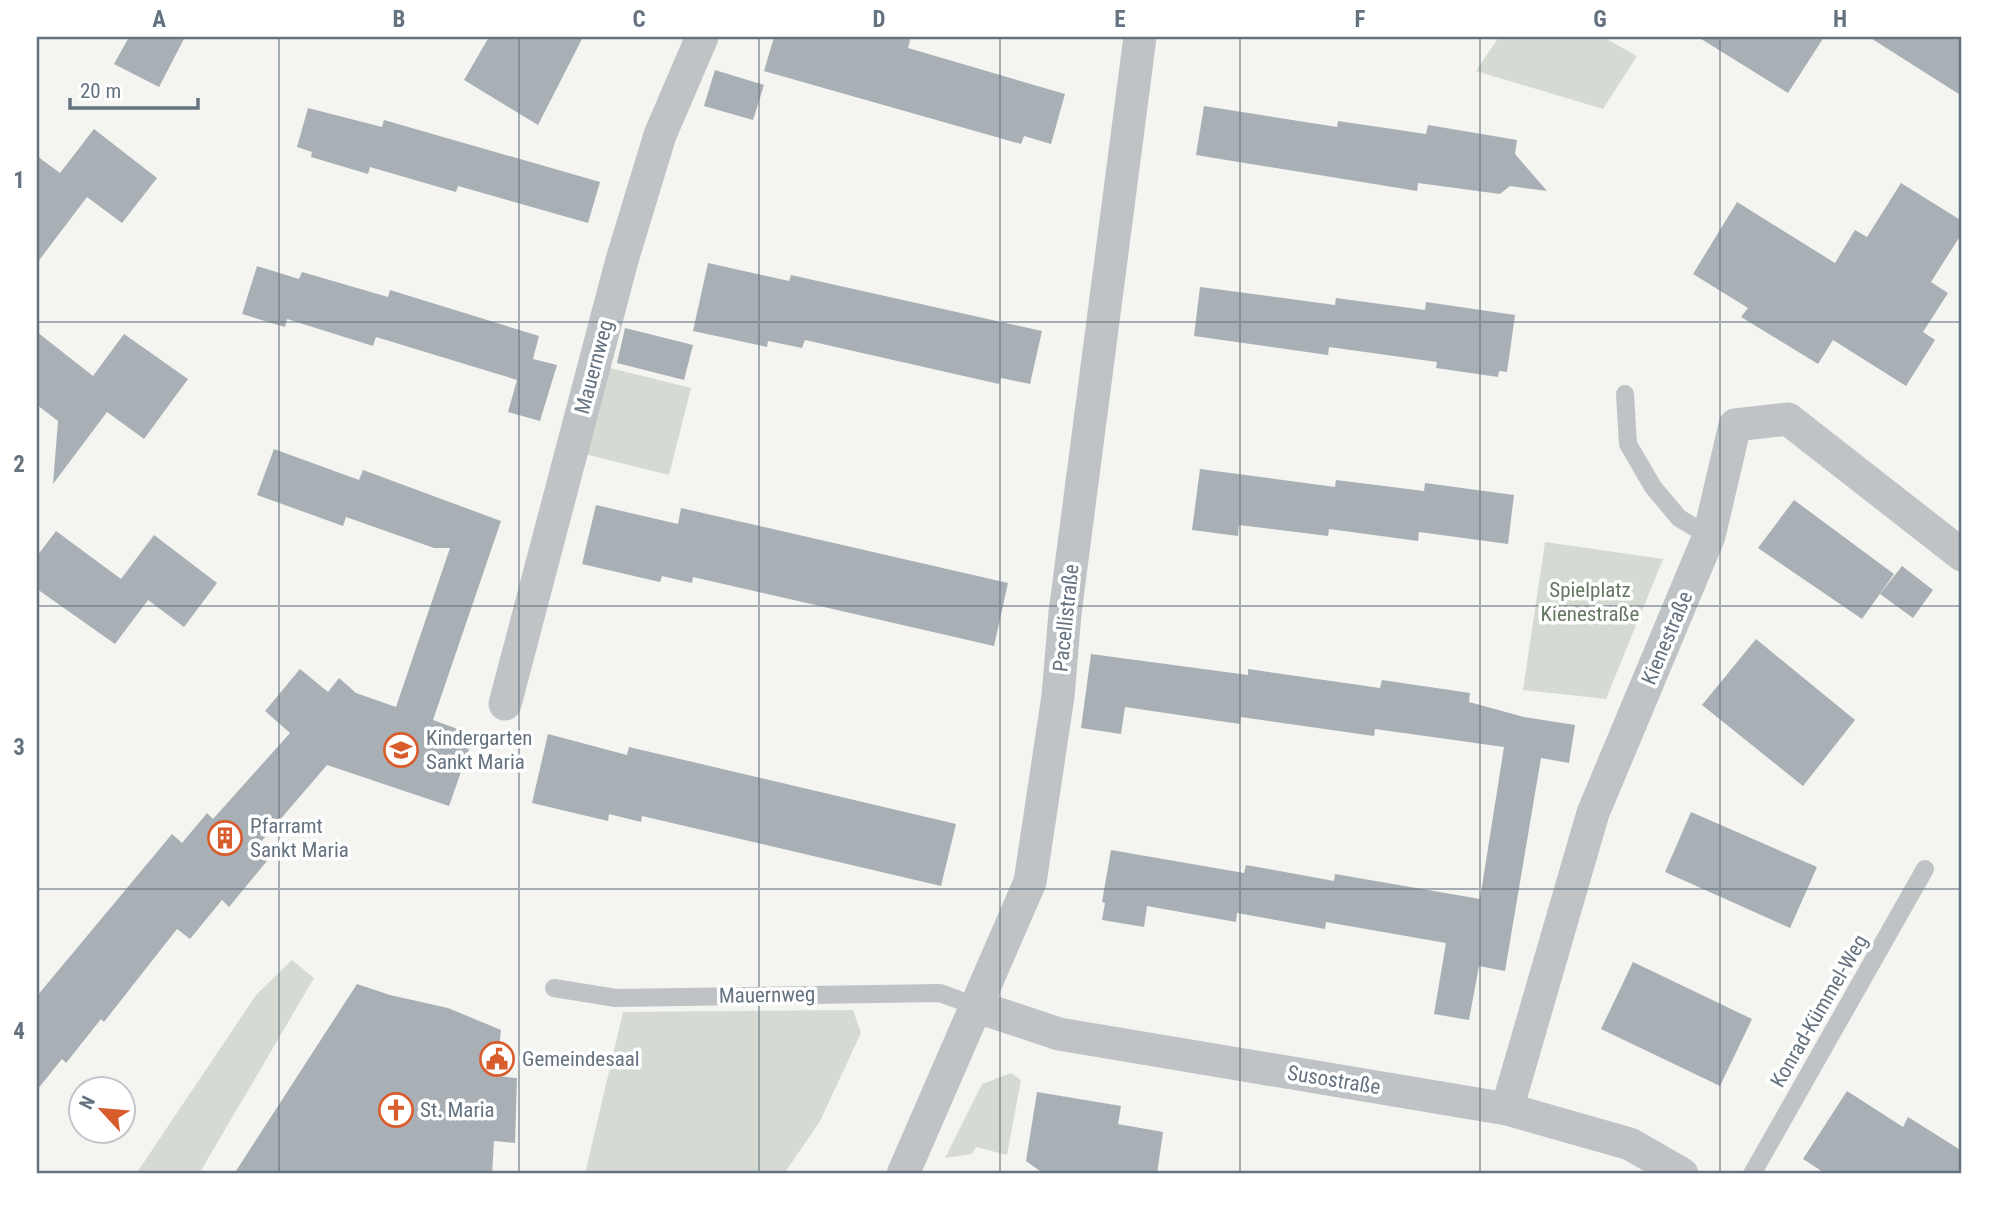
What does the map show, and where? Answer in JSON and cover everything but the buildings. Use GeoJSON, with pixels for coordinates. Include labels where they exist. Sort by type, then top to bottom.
{"type":"FeatureCollection","features":[{"type":"Feature","properties":{"kind":"street","name":"Mauernweg"},"geometry":{"type":"LineString","coordinates":[[505,704],[622,260],[660,135],[702,37]]}},
{"type":"Feature","properties":{"kind":"street","name":"Pacellistraße"},"geometry":{"type":"LineString","coordinates":[[903,1174],[978,1007],[1030,882],[1058,696],[1065,613],[1140,37]]}},
{"type":"Feature","properties":{"kind":"street","name":"Kienestraße"},"geometry":{"type":"LineString","coordinates":[[1507,1109],[1592,813],[1709,536],[1735,425],[1788,419],[1962,555]]}},
{"type":"Feature","properties":{"kind":"street","name":"Susostraße"},"geometry":{"type":"LineString","coordinates":[[978,1007],[1059,1034],[1507,1109],[1630,1144],[1682,1174]]}},
{"type":"Feature","properties":{"kind":"lane"},"geometry":{"type":"LineString","coordinates":[[1625,394],[1628,444],[1647,476],[1679,518],[1709,536]]}},
{"type":"Feature","properties":{"kind":"lane","name":"Konrad-Kümmel-Weg"},"geometry":{"type":"LineString","coordinates":[[1752,1174],[1924,869]]}},
{"type":"Feature","properties":{"kind":"lane","name":"Mauernweg"},"geometry":{"type":"LineString","coordinates":[[554,988],[616,998],[940,993],[978,1007]]}},
{"type":"Feature","properties":{"kind":"green space"},"geometry":{"type":"Polygon","coordinates":[[[1499,37],[1603,37],[1637,56],[1603,109],[1476,71],[1499,37]]]}},
{"type":"Feature","properties":{"kind":"green space"},"geometry":{"type":"Polygon","coordinates":[[[606,367],[691,388],[669,475],[585,454],[606,367]]]}},
{"type":"Feature","properties":{"kind":"green space","name":"Spielplatz Kienestraße"},"geometry":{"type":"Polygon","coordinates":[[[1545,542],[1663,559],[1606,699],[1523,690],[1545,542]]]}},
{"type":"Feature","properties":{"kind":"green space"},"geometry":{"type":"Polygon","coordinates":[[[292,960],[314,978],[199,1174],[136,1174],[256,995],[292,960]]]}},
{"type":"Feature","properties":{"kind":"green space"},"geometry":{"type":"Polygon","coordinates":[[[853,1010],[861,1033],[820,1121],[784,1174],[585,1174],[623,1012],[853,1010]]]}},
{"type":"Feature","properties":{"kind":"green space"},"geometry":{"type":"Polygon","coordinates":[[[1011,1073],[1021,1080],[1007,1155],[976,1147],[972,1154],[945,1158],[982,1084],[1011,1073]]]}},
{"type":"Feature","properties":{"kind":"place","name":"Kindergarten Sankt Maria"},"geometry":{"type":"Point","coordinates":[401,750]}},
{"type":"Feature","properties":{"kind":"place","name":"Pfarramt Sankt Maria"},"geometry":{"type":"Point","coordinates":[225,838]}},
{"type":"Feature","properties":{"kind":"place","name":"Gemeindesaal"},"geometry":{"type":"Point","coordinates":[497,1059]}},
{"type":"Feature","properties":{"kind":"place","name":"St. Maria"},"geometry":{"type":"Point","coordinates":[396,1110]}}]}
